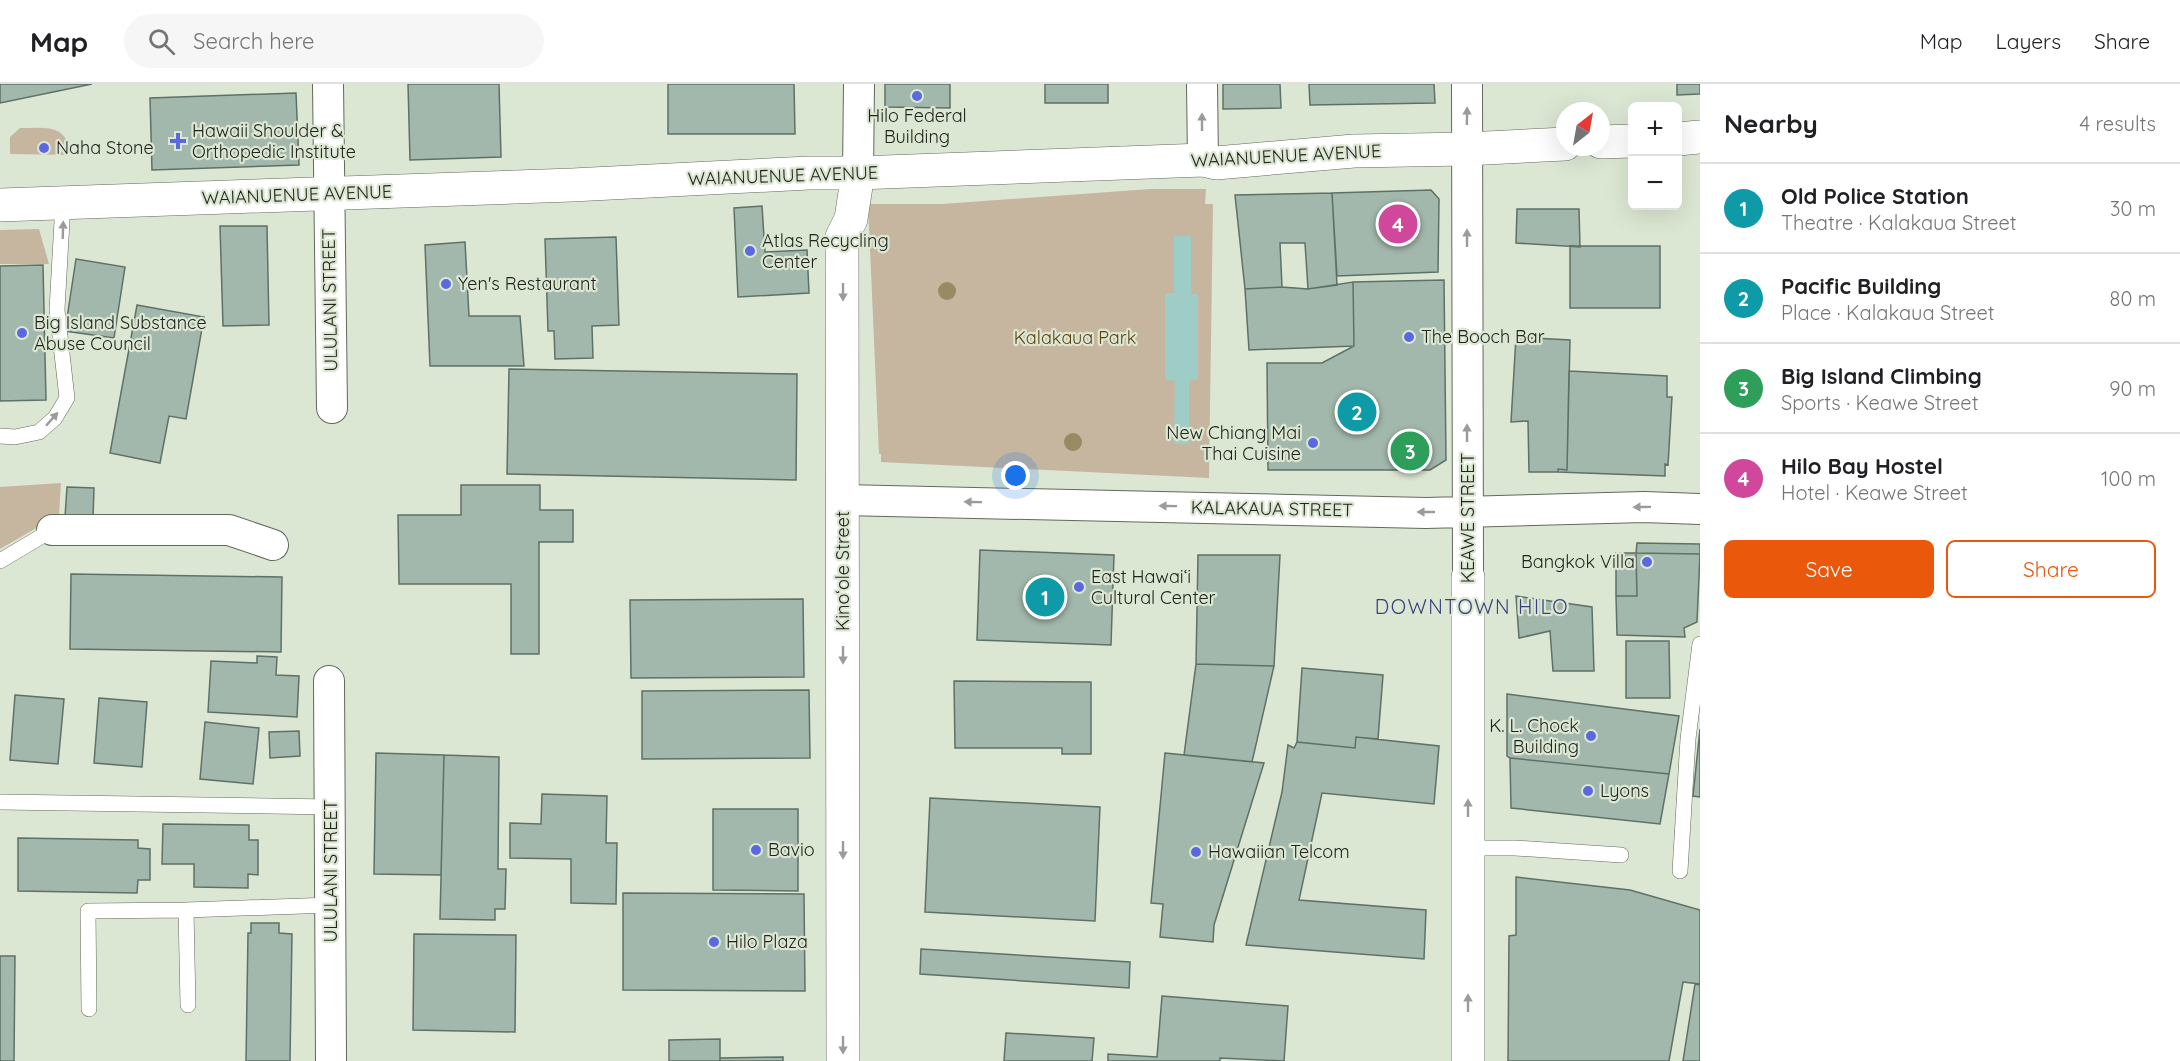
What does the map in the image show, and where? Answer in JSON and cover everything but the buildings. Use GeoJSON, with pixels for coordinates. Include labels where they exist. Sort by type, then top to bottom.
{"type":"FeatureCollection","features":[{"type":"Feature","properties":{"kind":"main road"},"geometry":{"type":"LineString","coordinates":[[1682,139],[1700,138]]}},
{"type":"Feature","properties":{"kind":"main road"},"geometry":{"type":"LineString","coordinates":[[1610,142],[1628,141]]}},
{"type":"Feature","properties":{"kind":"main road","name":"WAIANUENUE AVENUE"},"geometry":{"type":"LineString","coordinates":[[0,206],[604,184],[809,173],[1203,160],[1216,163],[1354,150],[1466,149],[1556,144]]}},
{"type":"Feature","properties":{"kind":"main road","name":"Kinoʻole Street"},"geometry":{"type":"LineString","coordinates":[[843,1061],[842,237],[851,219],[858,173]]}},
{"type":"Feature","properties":{"kind":"main road","name":"KEAWE STREET"},"geometry":{"type":"LineString","coordinates":[[1468,577],[1468,1061]]}},
{"type":"Feature","properties":{"kind":"street","name":"ULULANI STREET"},"geometry":{"type":"LineString","coordinates":[[328,84],[332,408]]}},
{"type":"Feature","properties":{"kind":"street","name":"Kinoʻole Street"},"geometry":{"type":"LineString","coordinates":[[858,173],[859,84]]}},
{"type":"Feature","properties":{"kind":"street"},"geometry":{"type":"LineString","coordinates":[[1202,84],[1203,160]]}},
{"type":"Feature","properties":{"kind":"street","name":"KEAWE STREET"},"geometry":{"type":"LineString","coordinates":[[1467,84],[1468,577]]}},
{"type":"Feature","properties":{"kind":"street","name":"KALAKAUA STREET"},"geometry":{"type":"LineString","coordinates":[[843,500],[1467,512],[1644,507],[1700,508]]}},
{"type":"Feature","properties":{"kind":"street"},"geometry":{"type":"LineString","coordinates":[[52,530],[229,530],[273,545]]}},
{"type":"Feature","properties":{"kind":"street","name":"ULULANI STREET"},"geometry":{"type":"LineString","coordinates":[[329,681],[332,1061]]}},
{"type":"Feature","properties":{"kind":"lane"},"geometry":{"type":"LineString","coordinates":[[0,436],[15,437],[39,432],[55,418],[67,398],[57,310],[63,203]]}},
{"type":"Feature","properties":{"kind":"lane"},"geometry":{"type":"LineString","coordinates":[[0,561],[52,530]]}},
{"type":"Feature","properties":{"kind":"lane"},"geometry":{"type":"LineString","coordinates":[[1680,871],[1688,739],[1700,644]]}},
{"type":"Feature","properties":{"kind":"lane"},"geometry":{"type":"LineString","coordinates":[[0,802],[331,807]]}},
{"type":"Feature","properties":{"kind":"lane"},"geometry":{"type":"LineString","coordinates":[[1468,848],[1515,848],[1621,855]]}},
{"type":"Feature","properties":{"kind":"lane"},"geometry":{"type":"LineString","coordinates":[[89,1009],[88,911],[331,905]]}},
{"type":"Feature","properties":{"kind":"lane"},"geometry":{"type":"LineString","coordinates":[[186,910],[188,1005]]}},
{"type":"Feature","properties":{"kind":"green space"},"geometry":{"type":"Polygon","coordinates":[[[20,128],[46,128],[60,132],[65,137],[69,155],[10,154],[10,137],[20,128]]]}},
{"type":"Feature","properties":{"kind":"green space","name":"Kalakaua Park"},"geometry":{"type":"Polygon","coordinates":[[[1150,189],[1206,189],[1205,204],[1213,204],[1209,478],[881,462],[868,204],[942,204],[1150,189]]]}},
{"type":"Feature","properties":{"kind":"green space"},"geometry":{"type":"Polygon","coordinates":[[[39,229],[49,264],[0,264],[0,230],[39,229]]]}},
{"type":"Feature","properties":{"kind":"green space"},"geometry":{"type":"Polygon","coordinates":[[[61,483],[59,515],[0,549],[0,487],[61,483]]]}},
{"type":"Feature","properties":{"kind":"water"},"geometry":{"type":"Polygon","coordinates":[[[1174,236],[1191,236],[1191,294],[1198,294],[1198,379],[1189,381],[1189,444],[1174,444],[1175,381],[1165,380],[1165,293],[1174,293],[1174,236]]]}},
{"type":"Feature","properties":{"kind":"place","name":"Hilo Federal Building"},"geometry":{"type":"Point","coordinates":[917,96]}},
{"type":"Feature","properties":{"kind":"place","name":"Hawaii Shoulder & Orthopedic Institute"},"geometry":{"type":"Point","coordinates":[178,141]}},
{"type":"Feature","properties":{"kind":"place","name":"Naha Stone"},"geometry":{"type":"Point","coordinates":[44,148]}},
{"type":"Feature","properties":{"kind":"place","name":"Hilo Bay Hostel"},"geometry":{"type":"Point","coordinates":[1398,224]}},
{"type":"Feature","properties":{"kind":"place","name":"Atlas Recycling Center"},"geometry":{"type":"Point","coordinates":[750,251]}},
{"type":"Feature","properties":{"kind":"place","name":"Yen's Restaurant"},"geometry":{"type":"Point","coordinates":[446,284]}},
{"type":"Feature","properties":{"kind":"place","name":"Big Island Substance Abuse Council"},"geometry":{"type":"Point","coordinates":[22,333]}},
{"type":"Feature","properties":{"kind":"place","name":"The Booch Bar"},"geometry":{"type":"Point","coordinates":[1409,337]}},
{"type":"Feature","properties":{"kind":"place","name":"Pacific Building"},"geometry":{"type":"Point","coordinates":[1357,412]}},
{"type":"Feature","properties":{"kind":"place","name":"New Chiang Mai Thai Cuisine"},"geometry":{"type":"Point","coordinates":[1313,443]}},
{"type":"Feature","properties":{"kind":"place","name":"Big Island Climbing"},"geometry":{"type":"Point","coordinates":[1410,451]}},
{"type":"Feature","properties":{"kind":"place","name":"Bangkok Villa"},"geometry":{"type":"Point","coordinates":[1647,562]}},
{"type":"Feature","properties":{"kind":"place","name":"East Hawaiʻi Cultural Center"},"geometry":{"type":"Point","coordinates":[1079,587]}},
{"type":"Feature","properties":{"kind":"place","name":"Old Police Station"},"geometry":{"type":"Point","coordinates":[1045,597]}},
{"type":"Feature","properties":{"kind":"place","name":"K. L. Chock Building"},"geometry":{"type":"Point","coordinates":[1591,736]}},
{"type":"Feature","properties":{"kind":"place","name":"Lyons"},"geometry":{"type":"Point","coordinates":[1588,791]}},
{"type":"Feature","properties":{"kind":"place","name":"Bavio"},"geometry":{"type":"Point","coordinates":[756,850]}},
{"type":"Feature","properties":{"kind":"place","name":"Hawaiian Telcom"},"geometry":{"type":"Point","coordinates":[1196,852]}},
{"type":"Feature","properties":{"kind":"place","name":"Hilo Plaza"},"geometry":{"type":"Point","coordinates":[714,942]}},
{"type":"Feature","properties":{"kind":"district","name":"DOWNTOWN HILO"},"geometry":{"type":"Point","coordinates":[1472,607]}}]}
